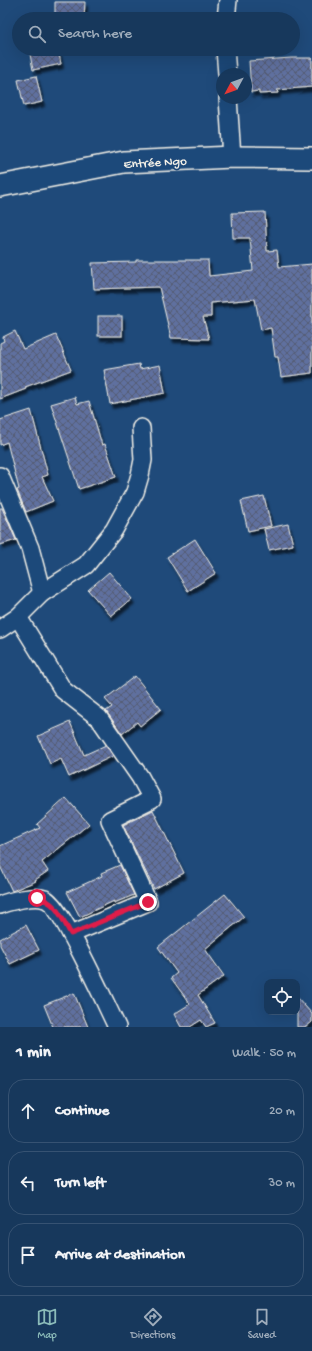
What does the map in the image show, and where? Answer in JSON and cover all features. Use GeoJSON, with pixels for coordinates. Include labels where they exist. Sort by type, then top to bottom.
{"type":"FeatureCollection","features":[{"type":"Feature","properties":{"kind":"street"},"geometry":{"type":"LineString","coordinates":[[227,12],[228,0]]}},
{"type":"Feature","properties":{"kind":"street"},"geometry":{"type":"LineString","coordinates":[[226,56],[227,68]]}},
{"type":"Feature","properties":{"kind":"street"},"geometry":{"type":"LineString","coordinates":[[228,104],[232,157]]}},
{"type":"Feature","properties":{"kind":"street","name":"Entrée Ngo"},"geometry":{"type":"LineString","coordinates":[[0,186],[124,162],[232,157],[312,158]]}},
{"type":"Feature","properties":{"kind":"street"},"geometry":{"type":"LineString","coordinates":[[0,629],[18,617],[42,593],[86,565],[114,530],[135,492],[140,475],[143,460],[141,428]]}},
{"type":"Feature","properties":{"kind":"street"},"geometry":{"type":"LineString","coordinates":[[0,476],[30,548],[42,593]]}},
{"type":"Feature","properties":{"kind":"street"},"geometry":{"type":"LineString","coordinates":[[18,617],[63,690],[99,718],[140,777],[152,799],[110,820],[148,902],[71,934]]}},
{"type":"Feature","properties":{"kind":"street"},"geometry":{"type":"LineString","coordinates":[[0,905],[37,898],[45,899],[52,903],[71,934],[117,1027]]}},
{"type":"Feature","properties":{"kind":"building"},"geometry":{"type":"Polygon","coordinates":[[[55,2],[85,2],[84,12],[55,12],[55,2]]]}},
{"type":"Feature","properties":{"kind":"building"},"geometry":{"type":"Polygon","coordinates":[[[30,56],[59,56],[61,64],[33,70],[30,56]]]}},
{"type":"Feature","properties":{"kind":"building"},"geometry":{"type":"Polygon","coordinates":[[[312,58],[312,87],[277,90],[278,93],[259,94],[259,91],[252,92],[252,68],[249,68],[249,61],[312,58]]]}},
{"type":"Feature","properties":{"kind":"building"},"geometry":{"type":"Polygon","coordinates":[[[36,76],[42,102],[24,106],[18,80],[36,76]]]}},
{"type":"Feature","properties":{"kind":"building"},"geometry":{"type":"Polygon","coordinates":[[[265,212],[267,251],[277,250],[279,267],[312,264],[312,373],[281,377],[278,357],[275,357],[271,328],[261,330],[255,299],[211,303],[211,317],[203,317],[209,339],[171,338],[159,287],[94,289],[92,263],[136,262],[136,260],[208,260],[209,276],[253,271],[250,238],[233,238],[232,213],[265,212]]]}},
{"type":"Feature","properties":{"kind":"building"},"geometry":{"type":"Polygon","coordinates":[[[98,316],[122,316],[122,336],[98,336],[98,316]]]}},
{"type":"Feature","properties":{"kind":"building"},"geometry":{"type":"Polygon","coordinates":[[[15,331],[23,349],[56,335],[71,370],[25,387],[26,389],[0,399],[0,343],[4,341],[3,337],[15,331]]]}},
{"type":"Feature","properties":{"kind":"building"},"geometry":{"type":"Polygon","coordinates":[[[139,364],[140,369],[160,365],[165,393],[110,404],[104,370],[139,364]]]}},
{"type":"Feature","properties":{"kind":"building"},"geometry":{"type":"Polygon","coordinates":[[[75,397],[77,404],[89,401],[102,445],[105,444],[116,477],[79,489],[51,404],[75,397]]]}},
{"type":"Feature","properties":{"kind":"building"},"geometry":{"type":"Polygon","coordinates":[[[31,410],[48,475],[42,477],[53,501],[26,512],[17,490],[19,489],[7,442],[0,445],[0,420],[31,410]]]}},
{"type":"Feature","properties":{"kind":"building"},"geometry":{"type":"Polygon","coordinates":[[[264,496],[271,526],[248,531],[241,501],[264,496]]]}},
{"type":"Feature","properties":{"kind":"building"},"geometry":{"type":"Polygon","coordinates":[[[0,508],[2,508],[16,540],[0,545],[0,508]]]}},
{"type":"Feature","properties":{"kind":"building"},"geometry":{"type":"Polygon","coordinates":[[[288,524],[293,545],[269,550],[264,529],[288,524]]]}},
{"type":"Feature","properties":{"kind":"building"},"geometry":{"type":"Polygon","coordinates":[[[195,539],[216,573],[188,591],[167,557],[195,539]]]}},
{"type":"Feature","properties":{"kind":"building"},"geometry":{"type":"Polygon","coordinates":[[[109,572],[132,599],[111,616],[88,590],[109,572]]]}},
{"type":"Feature","properties":{"kind":"building"},"geometry":{"type":"Polygon","coordinates":[[[135,676],[161,709],[140,726],[137,722],[122,734],[106,711],[112,707],[105,699],[135,676]]]}},
{"type":"Feature","properties":{"kind":"building"},"geometry":{"type":"Polygon","coordinates":[[[70,722],[84,755],[106,745],[113,756],[69,777],[61,759],[50,764],[38,736],[70,722]]]}},
{"type":"Feature","properties":{"kind":"building"},"geometry":{"type":"Polygon","coordinates":[[[66,798],[89,824],[42,862],[48,871],[35,880],[36,881],[12,891],[0,866],[0,846],[40,828],[37,824],[66,798]]]}},
{"type":"Feature","properties":{"kind":"building"},"geometry":{"type":"Polygon","coordinates":[[[153,810],[184,873],[154,889],[123,825],[153,810]]]}},
{"type":"Feature","properties":{"kind":"building"},"geometry":{"type":"Polygon","coordinates":[[[120,865],[134,895],[114,903],[114,901],[80,917],[67,892],[102,876],[101,873],[120,865]]]}},
{"type":"Feature","properties":{"kind":"building"},"geometry":{"type":"Polygon","coordinates":[[[225,894],[244,917],[205,949],[224,976],[198,995],[215,1023],[206,1027],[201,1020],[190,1027],[181,1027],[174,1014],[190,1004],[171,978],[177,973],[158,947],[225,894]]]}},
{"type":"Feature","properties":{"kind":"building"},"geometry":{"type":"Polygon","coordinates":[[[26,925],[39,950],[10,964],[0,945],[0,939],[26,925]]]}},
{"type":"Feature","properties":{"kind":"building"},"geometry":{"type":"Polygon","coordinates":[[[74,993],[88,1027],[53,1027],[44,1005],[74,993]]]}},
{"type":"Feature","properties":{"kind":"building"},"geometry":{"type":"Polygon","coordinates":[[[300,1000],[312,1014],[312,1022],[306,1027],[297,1027],[297,1015],[300,1015],[300,1000]]]}},
{"type":"Feature","properties":{"kind":"route"},"geometry":{"type":"LineString","coordinates":[[37,898],[45,899],[52,903],[71,934],[148,902]]}}]}
